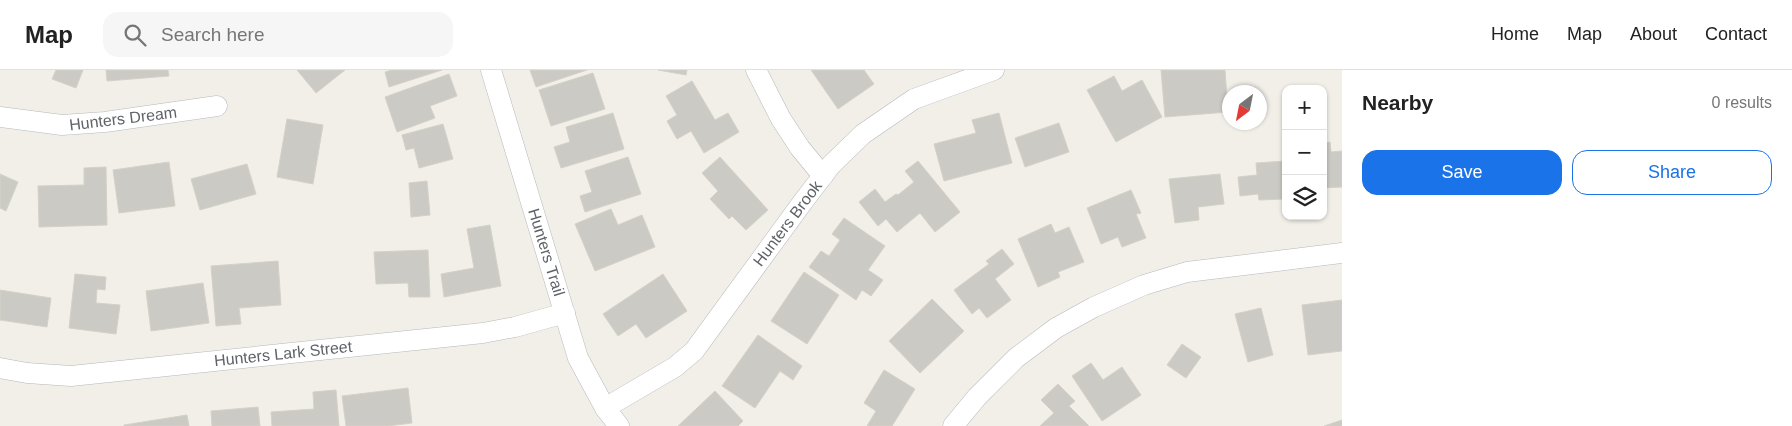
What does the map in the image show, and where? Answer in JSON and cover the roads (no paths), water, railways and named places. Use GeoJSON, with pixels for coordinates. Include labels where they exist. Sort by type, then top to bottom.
{"type":"FeatureCollection","features":[{"type":"Feature","properties":{"kind":"street","name":"Hunters Trail"},"geometry":{"type":"LineString","coordinates":[[491,70],[578,358],[605,408],[619,426]]}},
{"type":"Feature","properties":{"kind":"street"},"geometry":{"type":"LineString","coordinates":[[756,70],[781,119],[800,148],[823,176]]}},
{"type":"Feature","properties":{"kind":"street","name":"Hunters Brook"},"geometry":{"type":"LineString","coordinates":[[605,408],[675,366],[694,350],[831,165],[863,134],[914,99],[994,70]]}},
{"type":"Feature","properties":{"kind":"street","name":"Hunters Dream"},"geometry":{"type":"LineString","coordinates":[[0,117],[62,125],[105,122],[217,106]]}},
{"type":"Feature","properties":{"kind":"street"},"geometry":{"type":"LineString","coordinates":[[953,426],[977,397],[1016,358],[1056,328],[1094,307],[1144,285],[1187,272],[1342,253]]}},
{"type":"Feature","properties":{"kind":"street","name":"Hunters Lark Street"},"geometry":{"type":"LineString","coordinates":[[0,368],[27,373],[71,376],[483,333],[515,327],[565,313]]}}]}
